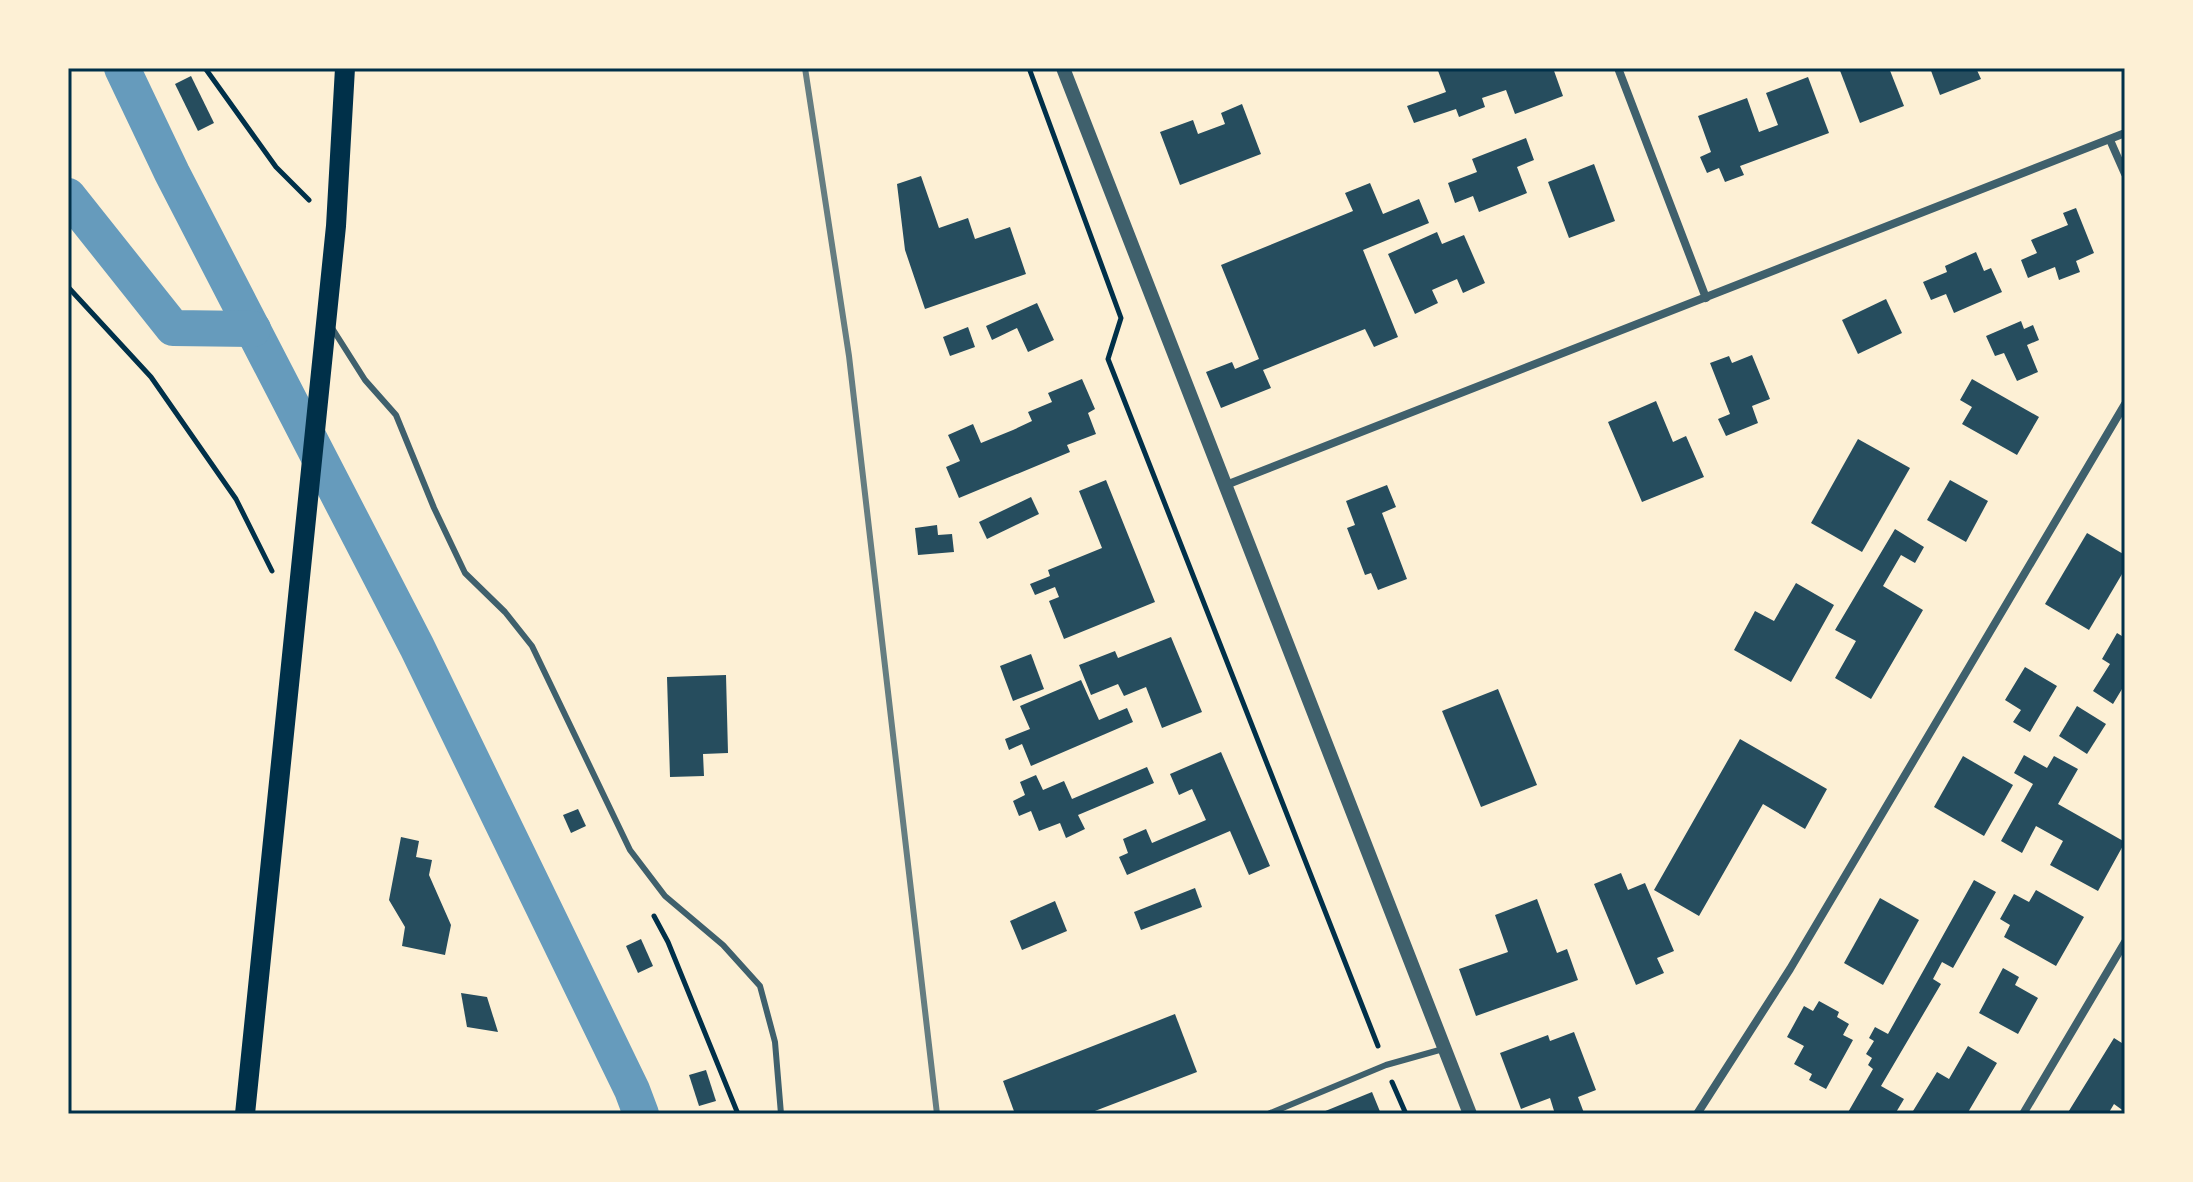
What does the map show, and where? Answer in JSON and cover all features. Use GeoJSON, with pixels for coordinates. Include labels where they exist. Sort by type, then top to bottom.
{"type":"FeatureCollection","features":[{"type":"Feature","properties":{"kind":"main road"},"geometry":{"type":"LineString","coordinates":[[245,1114],[336,226],[345,68]]}},
{"type":"Feature","properties":{"kind":"street"},"geometry":{"type":"LineString","coordinates":[[1063,68],[1470,1114]]}},
{"type":"Feature","properties":{"kind":"street"},"geometry":{"type":"LineString","coordinates":[[1618,68],[1706,298]]}},
{"type":"Feature","properties":{"kind":"street"},"geometry":{"type":"LineString","coordinates":[[1226,485],[2125,133]]}},
{"type":"Feature","properties":{"kind":"street"},"geometry":{"type":"LineString","coordinates":[[2110,140],[2125,174]]}},
{"type":"Feature","properties":{"kind":"street"},"geometry":{"type":"LineString","coordinates":[[1697,1114],[1790,969],[2125,404]]}},
{"type":"Feature","properties":{"kind":"street"},"geometry":{"type":"LineString","coordinates":[[2023,1114],[2125,942]]}},
{"type":"Feature","properties":{"kind":"lane"},"geometry":{"type":"LineString","coordinates":[[326,318],[365,380],[396,415],[465,573],[505,612],[532,646],[630,850],[665,896],[723,945],[760,986],[775,1042],[781,1114]]}},
{"type":"Feature","properties":{"kind":"lane"},"geometry":{"type":"LineString","coordinates":[[1268,1114],[1386,1065],[1443,1049]]}},
{"type":"Feature","properties":{"kind":"path"},"geometry":{"type":"LineString","coordinates":[[205,68],[276,167],[336,226]]}},
{"type":"Feature","properties":{"kind":"path"},"geometry":{"type":"LineString","coordinates":[[1029,68],[1121,318],[1108,359],[1406,1114]]}},
{"type":"Feature","properties":{"kind":"path"},"geometry":{"type":"LineString","coordinates":[[68,287],[151,377],[236,499],[296,618]]}},
{"type":"Feature","properties":{"kind":"building"},"geometry":{"type":"Polygon","coordinates":[[[1437,68],[1553,68],[1563,96],[1515,114],[1506,90],[1482,98],[1485,107],[1459,117],[1456,109],[1414,123],[1407,106],[1446,92],[1437,68]]]}},
{"type":"Feature","properties":{"kind":"building"},"geometry":{"type":"Polygon","coordinates":[[[1839,68],[1889,68],[1904,106],[1860,123],[1839,68]]]}},
{"type":"Feature","properties":{"kind":"building"},"geometry":{"type":"Polygon","coordinates":[[[1930,68],[1976,68],[1981,79],[1940,95],[1930,68]]]}},
{"type":"Feature","properties":{"kind":"building"},"geometry":{"type":"Polygon","coordinates":[[[191,76],[214,123],[198,131],[175,84],[191,76]]]}},
{"type":"Feature","properties":{"kind":"building"},"geometry":{"type":"Polygon","coordinates":[[[1808,77],[1829,133],[1740,166],[1744,175],[1725,182],[1719,168],[1707,173],[1700,157],[1711,152],[1698,116],[1747,98],[1759,132],[1778,125],[1766,93],[1808,77]]]}},
{"type":"Feature","properties":{"kind":"building"},"geometry":{"type":"Polygon","coordinates":[[[1242,104],[1261,154],[1180,185],[1160,132],[1193,120],[1198,134],[1225,124],[1221,113],[1242,104]]]}},
{"type":"Feature","properties":{"kind":"building"},"geometry":{"type":"Polygon","coordinates":[[[1526,138],[1534,160],[1517,167],[1527,193],[1479,212],[1473,196],[1455,203],[1448,183],[1477,172],[1472,159],[1526,138]]]}},
{"type":"Feature","properties":{"kind":"building"},"geometry":{"type":"Polygon","coordinates":[[[1594,164],[1615,221],[1569,238],[1548,182],[1594,164]]]}},
{"type":"Feature","properties":{"kind":"building"},"geometry":{"type":"Polygon","coordinates":[[[921,176],[939,228],[968,218],[975,239],[1010,227],[1026,274],[925,309],[905,250],[897,184],[921,176]]]}},
{"type":"Feature","properties":{"kind":"building"},"geometry":{"type":"Polygon","coordinates":[[[1370,183],[1383,214],[1419,199],[1429,223],[1363,250],[1398,337],[1374,347],[1365,329],[1263,370],[1271,388],[1221,408],[1206,372],[1232,362],[1235,369],[1259,359],[1221,265],[1353,211],[1345,193],[1370,183]]]}},
{"type":"Feature","properties":{"kind":"building"},"geometry":{"type":"Polygon","coordinates":[[[2076,208],[2094,253],[2076,261],[2080,272],[2059,280],[2055,267],[2028,278],[2021,260],[2037,253],[2031,240],[2068,225],[2063,213],[2076,208]]]}},
{"type":"Feature","properties":{"kind":"building"},"geometry":{"type":"Polygon","coordinates":[[[1437,232],[1442,244],[1464,235],[1485,283],[1463,293],[1457,279],[1432,290],[1438,303],[1415,314],[1388,254],[1437,232]]]}},
{"type":"Feature","properties":{"kind":"building"},"geometry":{"type":"Polygon","coordinates":[[[1976,252],[1984,271],[1991,268],[2002,292],[1954,313],[1946,294],[1931,300],[1923,282],[1947,272],[1945,266],[1976,252]]]}},
{"type":"Feature","properties":{"kind":"building"},"geometry":{"type":"Polygon","coordinates":[[[1886,299],[1902,333],[1858,354],[1842,320],[1886,299]]]}},
{"type":"Feature","properties":{"kind":"building"},"geometry":{"type":"Polygon","coordinates":[[[1037,303],[1054,340],[1028,352],[1017,328],[992,340],[986,326],[1037,303]]]}},
{"type":"Feature","properties":{"kind":"building"},"geometry":{"type":"Polygon","coordinates":[[[2021,321],[2024,329],[2033,325],[2039,340],[2027,345],[2038,372],[2017,381],[2004,353],[1995,356],[1986,336],[2021,321]]]}},
{"type":"Feature","properties":{"kind":"building"},"geometry":{"type":"Polygon","coordinates":[[[968,327],[975,347],[950,356],[943,337],[968,327]]]}},
{"type":"Feature","properties":{"kind":"building"},"geometry":{"type":"Polygon","coordinates":[[[1752,355],[1770,399],[1752,406],[1758,423],[1726,436],[1718,419],[1730,414],[1710,363],[1729,356],[1732,363],[1752,355]]]}},
{"type":"Feature","properties":{"kind":"building"},"geometry":{"type":"Polygon","coordinates":[[[1082,379],[1095,409],[1088,413],[1096,434],[1067,445],[1070,452],[959,498],[946,467],[960,461],[948,435],[973,424],[981,443],[1013,430],[1032,421],[1028,412],[1052,402],[1048,393],[1082,379]]]}},
{"type":"Feature","properties":{"kind":"building"},"geometry":{"type":"Polygon","coordinates":[[[1972,379],[2039,417],[2017,455],[1962,424],[1972,407],[1960,400],[1972,379]]]}},
{"type":"Feature","properties":{"kind":"building"},"geometry":{"type":"Polygon","coordinates":[[[1656,401],[1673,442],[1686,436],[1704,477],[1642,502],[1608,422],[1656,401]]]}},
{"type":"Feature","properties":{"kind":"building"},"geometry":{"type":"Polygon","coordinates":[[[1858,439],[1910,468],[1862,552],[1811,523],[1858,439]]]}},
{"type":"Feature","properties":{"kind":"building"},"geometry":{"type":"Polygon","coordinates":[[[1106,480],[1155,602],[1064,639],[1049,601],[1059,597],[1055,587],[1035,595],[1030,584],[1050,576],[1048,570],[1102,548],[1079,491],[1106,480]]]}},
{"type":"Feature","properties":{"kind":"building"},"geometry":{"type":"Polygon","coordinates":[[[1950,480],[1988,501],[1966,542],[1927,520],[1950,480]]]}},
{"type":"Feature","properties":{"kind":"building"},"geometry":{"type":"Polygon","coordinates":[[[1387,485],[1396,507],[1382,513],[1407,579],[1378,590],[1371,573],[1365,575],[1347,528],[1355,525],[1346,501],[1387,485]]]}},
{"type":"Feature","properties":{"kind":"building"},"geometry":{"type":"Polygon","coordinates":[[[1031,497],[1039,514],[987,539],[979,522],[1031,497]]]}},
{"type":"Feature","properties":{"kind":"building"},"geometry":{"type":"Polygon","coordinates":[[[937,525],[938,535],[952,534],[954,552],[918,555],[915,528],[937,525]]]}},
{"type":"Feature","properties":{"kind":"building"},"geometry":{"type":"Polygon","coordinates":[[[1895,529],[1924,547],[1915,563],[1901,555],[1883,586],[1923,610],[1871,699],[1835,678],[1856,641],[1835,630],[1895,529]]]}},
{"type":"Feature","properties":{"kind":"building"},"geometry":{"type":"Polygon","coordinates":[[[2087,533],[2125,555],[2125,569],[2089,630],[2045,604],[2087,533]]]}},
{"type":"Feature","properties":{"kind":"building"},"geometry":{"type":"Polygon","coordinates":[[[1796,583],[1834,605],[1791,682],[1734,650],[1755,611],[1774,621],[1796,583]]]}},
{"type":"Feature","properties":{"kind":"building"},"geometry":{"type":"Polygon","coordinates":[[[2117,633],[2125,638],[2125,684],[2113,704],[2093,691],[2110,664],[2102,659],[2117,633]]]}},
{"type":"Feature","properties":{"kind":"building"},"geometry":{"type":"Polygon","coordinates":[[[1171,637],[1202,712],[1162,728],[1146,687],[1124,696],[1118,684],[1091,695],[1079,665],[1115,651],[1118,658],[1171,637]]]}},
{"type":"Feature","properties":{"kind":"building"},"geometry":{"type":"Polygon","coordinates":[[[1031,654],[1044,689],[1013,701],[1000,666],[1031,654]]]}},
{"type":"Feature","properties":{"kind":"building"},"geometry":{"type":"Polygon","coordinates":[[[2025,667],[2057,686],[2030,732],[2013,722],[2021,710],[2005,700],[2025,667]]]}},
{"type":"Feature","properties":{"kind":"building"},"geometry":{"type":"Polygon","coordinates":[[[726,675],[728,753],[703,754],[704,776],[670,777],[667,677],[726,675]]]}},
{"type":"Feature","properties":{"kind":"building"},"geometry":{"type":"Polygon","coordinates":[[[1081,680],[1099,720],[1127,708],[1133,722],[1031,766],[1022,744],[1009,750],[1005,739],[1030,729],[1020,706],[1081,680]]]}},
{"type":"Feature","properties":{"kind":"building"},"geometry":{"type":"Polygon","coordinates":[[[1498,689],[1537,785],[1481,807],[1442,711],[1498,689]]]}},
{"type":"Feature","properties":{"kind":"building"},"geometry":{"type":"Polygon","coordinates":[[[2077,706],[2106,724],[2087,754],[2059,736],[2077,706]]]}},
{"type":"Feature","properties":{"kind":"building"},"geometry":{"type":"Polygon","coordinates":[[[1740,739],[1827,789],[1805,829],[1763,804],[1699,916],[1654,890],[1740,739]]]}},
{"type":"Feature","properties":{"kind":"building"},"geometry":{"type":"Polygon","coordinates":[[[1221,752],[1270,866],[1249,875],[1230,831],[1127,875],[1119,857],[1128,853],[1123,839],[1146,829],[1152,843],[1206,820],[1192,789],[1179,795],[1170,774],[1221,752]]]}},
{"type":"Feature","properties":{"kind":"building"},"geometry":{"type":"Polygon","coordinates":[[[2024,755],[2047,768],[2054,756],[2078,769],[2058,804],[2125,842],[2098,891],[2050,865],[2063,841],[2036,826],[2022,853],[2001,841],[2033,784],[2014,773],[2024,755]]]}},
{"type":"Feature","properties":{"kind":"building"},"geometry":{"type":"Polygon","coordinates":[[[1963,756],[2013,785],[1984,836],[1934,807],[1963,756]]]}},
{"type":"Feature","properties":{"kind":"building"},"geometry":{"type":"Polygon","coordinates":[[[1147,767],[1154,783],[1078,815],[1085,829],[1066,838],[1060,823],[1039,831],[1031,811],[1019,816],[1013,801],[1025,795],[1020,782],[1036,775],[1043,790],[1064,781],[1072,799],[1147,767]]]}},
{"type":"Feature","properties":{"kind":"building"},"geometry":{"type":"Polygon","coordinates":[[[578,809],[586,826],[571,833],[563,815],[578,809]]]}},
{"type":"Feature","properties":{"kind":"building"},"geometry":{"type":"Polygon","coordinates":[[[401,837],[419,841],[416,857],[432,860],[429,875],[451,925],[445,955],[402,946],[405,927],[389,900],[401,837]]]}},
{"type":"Feature","properties":{"kind":"building"},"geometry":{"type":"Polygon","coordinates":[[[1621,873],[1628,890],[1645,883],[1674,951],[1657,958],[1664,973],[1636,985],[1594,884],[1621,873]]]}},
{"type":"Feature","properties":{"kind":"building"},"geometry":{"type":"Polygon","coordinates":[[[1974,880],[1996,892],[1953,968],[1942,962],[1933,979],[1941,984],[1881,1086],[1904,1099],[1895,1114],[1847,1114],[1873,1069],[1868,1065],[1872,1058],[1866,1054],[1874,1041],[1869,1038],[1875,1027],[1888,1034],[1974,880]]]}},
{"type":"Feature","properties":{"kind":"building"},"geometry":{"type":"Polygon","coordinates":[[[1195,888],[1202,907],[1141,930],[1134,912],[1195,888]]]}},
{"type":"Feature","properties":{"kind":"building"},"geometry":{"type":"Polygon","coordinates":[[[2036,890],[2084,917],[2056,966],[2004,937],[2010,925],[2000,919],[2014,894],[2029,902],[2036,890]]]}},
{"type":"Feature","properties":{"kind":"building"},"geometry":{"type":"Polygon","coordinates":[[[1880,898],[1919,920],[1883,985],[1844,963],[1880,898]]]}},
{"type":"Feature","properties":{"kind":"building"},"geometry":{"type":"Polygon","coordinates":[[[1537,899],[1557,953],[1567,949],[1578,980],[1476,1016],[1459,969],[1508,952],[1495,915],[1537,899]]]}},
{"type":"Feature","properties":{"kind":"building"},"geometry":{"type":"Polygon","coordinates":[[[1055,901],[1067,931],[1022,950],[1010,921],[1055,901]]]}},
{"type":"Feature","properties":{"kind":"building"},"geometry":{"type":"Polygon","coordinates":[[[641,939],[653,966],[638,973],[626,946],[641,939]]]}},
{"type":"Feature","properties":{"kind":"building"},"geometry":{"type":"Polygon","coordinates":[[[2003,968],[2019,977],[2015,985],[2038,998],[2018,1034],[1979,1013],[2003,968]]]}},
{"type":"Feature","properties":{"kind":"building"},"geometry":{"type":"Polygon","coordinates":[[[461,993],[487,997],[498,1032],[467,1027],[461,993]]]}},
{"type":"Feature","properties":{"kind":"building"},"geometry":{"type":"Polygon","coordinates":[[[1819,1001],[1839,1012],[1837,1017],[1849,1024],[1843,1035],[1853,1040],[1826,1089],[1809,1080],[1812,1074],[1794,1064],[1804,1046],[1787,1037],[1804,1006],[1813,1011],[1819,1001]]]}},
{"type":"Feature","properties":{"kind":"building"},"geometry":{"type":"Polygon","coordinates":[[[1175,1014],[1197,1072],[1087,1114],[1015,1114],[1003,1081],[1175,1014]]]}},
{"type":"Feature","properties":{"kind":"building"},"geometry":{"type":"Polygon","coordinates":[[[1574,1032],[1596,1090],[1578,1097],[1584,1113],[1555,1114],[1550,1098],[1521,1109],[1500,1053],[1548,1035],[1550,1041],[1574,1032]]]}},
{"type":"Feature","properties":{"kind":"building"},"geometry":{"type":"Polygon","coordinates":[[[2114,1038],[2125,1045],[2125,1112],[2114,1104],[2108,1114],[2067,1114],[2114,1038]]]}},
{"type":"Feature","properties":{"kind":"building"},"geometry":{"type":"Polygon","coordinates":[[[1968,1046],[1997,1063],[1967,1114],[1918,1114],[1913,1111],[1937,1072],[1949,1079],[1968,1046]]]}},
{"type":"Feature","properties":{"kind":"building"},"geometry":{"type":"Polygon","coordinates":[[[706,1070],[716,1101],[699,1106],[689,1075],[706,1070]]]}},
{"type":"Feature","properties":{"kind":"building"},"geometry":{"type":"Polygon","coordinates":[[[1372,1092],[1381,1114],[1318,1114],[1372,1092]]]}},
{"type":"Feature","properties":{"kind":"waterway"},"geometry":{"type":"LineString","coordinates":[[122,68],[172,173],[417,647],[641,1114]]}},
{"type":"Feature","properties":{"kind":"waterway"},"geometry":{"type":"LineString","coordinates":[[68,196],[173,328],[253,329]]}},
{"type":"Feature","properties":{"kind":"railway"},"geometry":{"type":"LineString","coordinates":[[805,68],[849,356],[937,1114]]}}]}
